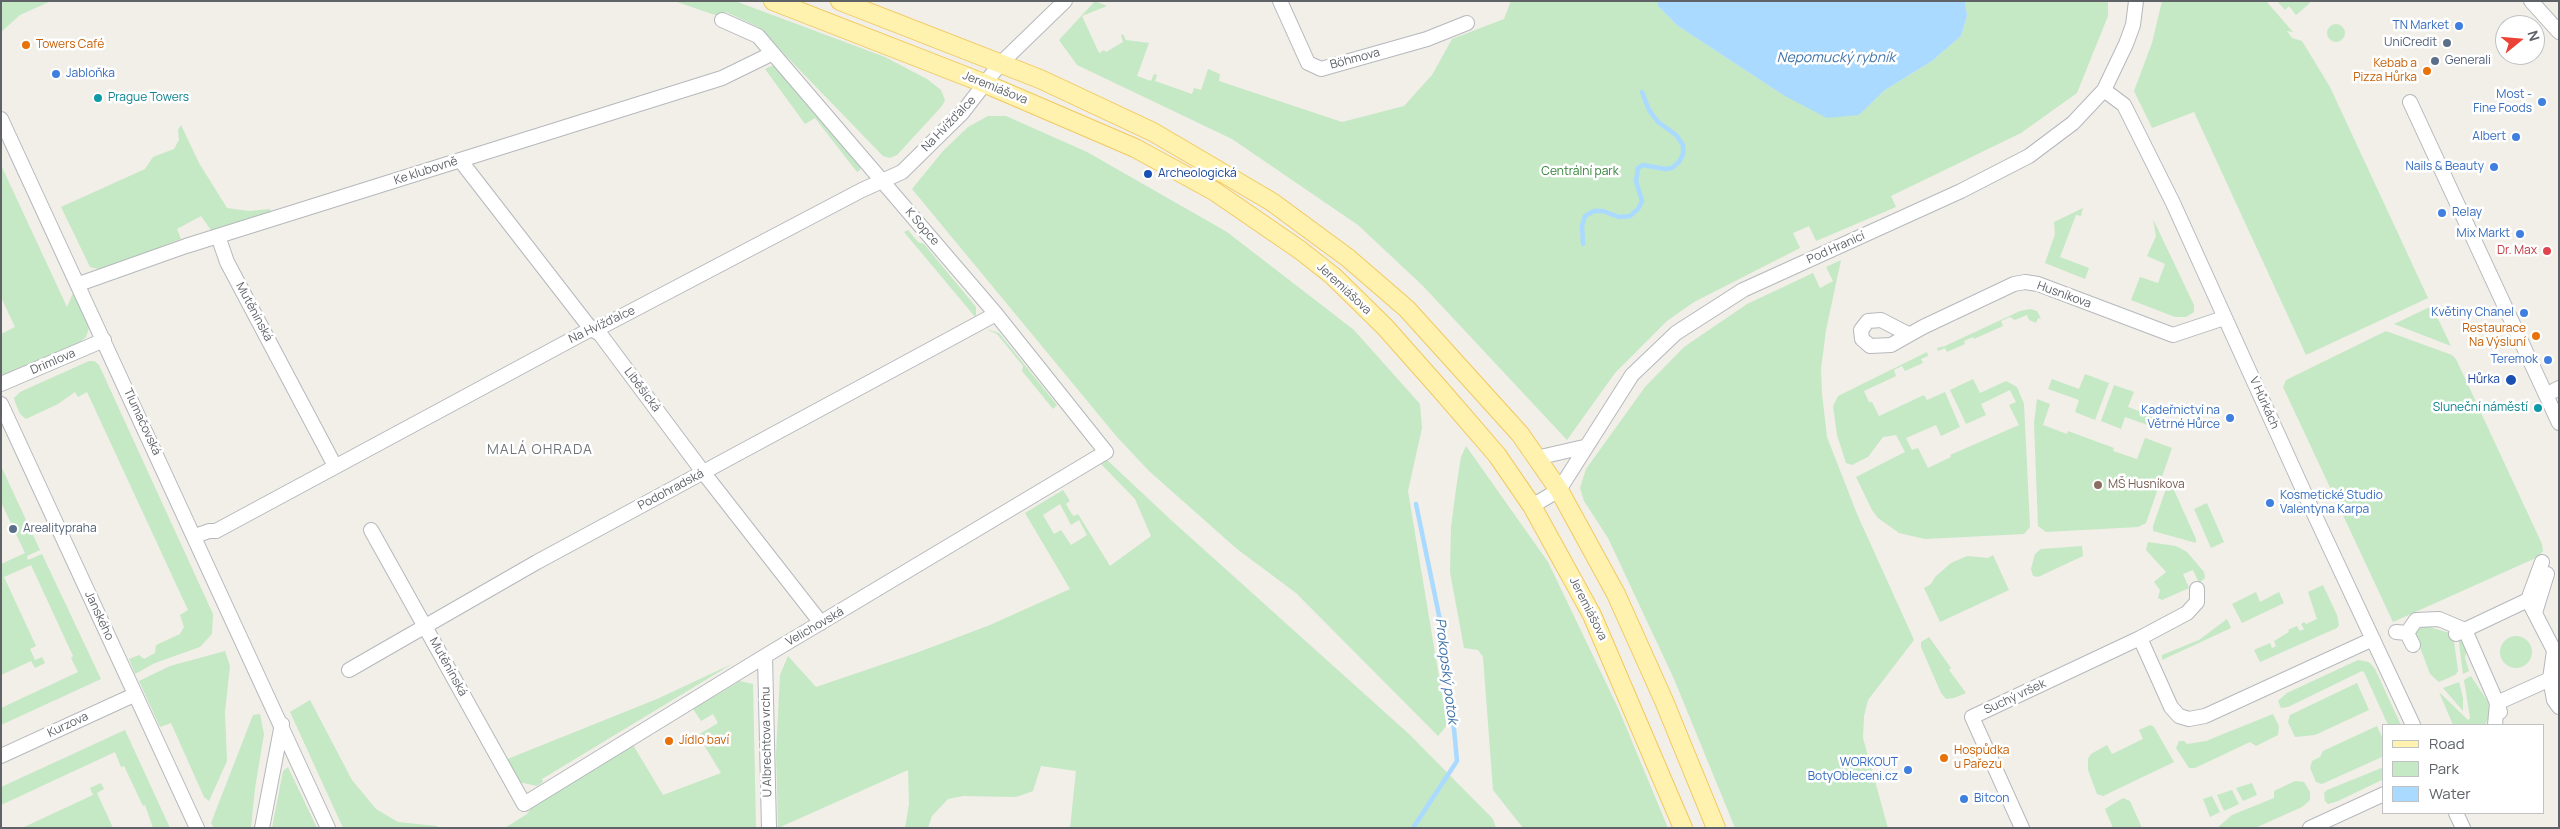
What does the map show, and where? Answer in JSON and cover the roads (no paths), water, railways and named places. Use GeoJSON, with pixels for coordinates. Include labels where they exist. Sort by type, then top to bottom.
{"type":"FeatureCollection","features":[{"type":"Feature","properties":{"kind":"main road","name":"Jeremiášova"},"geometry":{"type":"LineString","coordinates":[[773,1],[986,84],[1135,148],[1214,191],[1326,271],[1385,327],[1497,455],[1532,506],[1592,615],[1683,828]]}},
{"type":"Feature","properties":{"kind":"main road","name":"Jeremiášova"},"geometry":{"type":"LineString","coordinates":[[840,1],[1047,82],[1153,132],[1212,164],[1272,202],[1348,258],[1407,309],[1520,434],[1559,490],[1616,594],[1664,701],[1716,828]]}},
{"type":"Feature","properties":{"kind":"street"},"geometry":{"type":"LineString","coordinates":[[986,84],[1000,64],[1065,1]]}},
{"type":"Feature","properties":{"kind":"street","name":"Böhmova"},"geometry":{"type":"LineString","coordinates":[[1280,1],[1308,64],[1321,69],[1428,39],[1467,23]]}},
{"type":"Feature","properties":{"kind":"street","name":"Pod Hranicí"},"geometry":{"type":"LineString","coordinates":[[1532,506],[1559,490],[1584,447],[1632,375],[1676,333],[1743,290],[1961,191],[2029,156],[2072,123],[2104,90],[2133,25],[2136,1]]}},
{"type":"Feature","properties":{"kind":"street"},"geometry":{"type":"LineString","coordinates":[[2531,1],[2559,32]]}},
{"type":"Feature","properties":{"kind":"street","name":"K Sopce"},"geometry":{"type":"LineString","coordinates":[[722,20],[758,36],[771,54],[883,180],[996,314],[1106,452]]}},
{"type":"Feature","properties":{"kind":"street","name":"Ke klubovně"},"geometry":{"type":"LineString","coordinates":[[79,284],[218,236],[722,78],[771,54]]}},
{"type":"Feature","properties":{"kind":"street","name":"Na Hvížďalce"},"geometry":{"type":"LineString","coordinates":[[195,536],[209,531],[216,531],[591,329],[605,325],[883,180],[902,172],[962,113],[986,84]]}},
{"type":"Feature","properties":{"kind":"street","name":"V Hůrkách"},"geometry":{"type":"LineString","coordinates":[[2104,90],[2124,105],[2173,203],[2224,318],[2413,724]]}},
{"type":"Feature","properties":{"kind":"street"},"geometry":{"type":"LineString","coordinates":[[2410,102],[2559,422]]}},
{"type":"Feature","properties":{"kind":"street","name":"Tlumačovská"},"geometry":{"type":"LineString","coordinates":[[1,119],[282,724],[328,828]]}},
{"type":"Feature","properties":{"kind":"street","name":"Liběšická"},"geometry":{"type":"LineString","coordinates":[[460,160],[591,329],[600,334],[703,472],[821,623]]}},
{"type":"Feature","properties":{"kind":"street","name":"Mutěnínská"},"geometry":{"type":"LineString","coordinates":[[218,236],[228,262],[335,466]]}},
{"type":"Feature","properties":{"kind":"street","name":"Husníkova"},"geometry":{"type":"LineString","coordinates":[[1908,334],[2014,284],[2025,282],[2038,284],[2173,335],[2224,318]]}},
{"type":"Feature","properties":{"kind":"street","name":"Podohradská"},"geometry":{"type":"LineString","coordinates":[[349,670],[424,625],[439,619],[537,562],[996,314]]}},
{"type":"Feature","properties":{"kind":"street","name":"Drimlova"},"geometry":{"type":"LineString","coordinates":[[1,384],[104,340]]}},
{"type":"Feature","properties":{"kind":"street"},"geometry":{"type":"LineString","coordinates":[[2546,395],[2559,388]]}},
{"type":"Feature","properties":{"kind":"street","name":"Janského"},"geometry":{"type":"LineString","coordinates":[[1,404],[197,828]]}},
{"type":"Feature","properties":{"kind":"street"},"geometry":{"type":"LineString","coordinates":[[1536,458],[1584,447]]}},
{"type":"Feature","properties":{"kind":"street","name":"Velichovská"},"geometry":{"type":"LineString","coordinates":[[524,804],[765,656],[1106,452]]}},
{"type":"Feature","properties":{"kind":"street","name":"Mutěnínská"},"geometry":{"type":"LineString","coordinates":[[370,530],[524,804]]}},
{"type":"Feature","properties":{"kind":"street"},"geometry":{"type":"LineString","coordinates":[[2460,632],[2528,600],[2545,568],[2535,613]]}},
{"type":"Feature","properties":{"kind":"street","name":"Suchý vršek"},"geometry":{"type":"LineString","coordinates":[[2022,828],[1972,717],[2140,638],[2192,609],[2198,602],[2198,589]]}},
{"type":"Feature","properties":{"kind":"street"},"geometry":{"type":"LineString","coordinates":[[2528,600],[2535,613],[2553,634],[2557,654],[2554,700],[2559,707]]}},
{"type":"Feature","properties":{"kind":"street"},"geometry":{"type":"LineString","coordinates":[[2405,637],[2416,620],[2439,618],[2460,632],[2475,671],[2497,703],[2503,724]]}},
{"type":"Feature","properties":{"kind":"street"},"geometry":{"type":"LineString","coordinates":[[2140,638],[2171,706],[2179,716],[2189,719],[2205,716],[2373,639]]}},
{"type":"Feature","properties":{"kind":"street","name":"U Albrechtova vrchu"},"geometry":{"type":"LineString","coordinates":[[765,656],[769,828]]}},
{"type":"Feature","properties":{"kind":"street"},"geometry":{"type":"LineString","coordinates":[[2497,703],[2554,677]]}},
{"type":"Feature","properties":{"kind":"street","name":"Kurzova"},"geometry":{"type":"LineString","coordinates":[[1,756],[134,695]]}},
{"type":"Feature","properties":{"kind":"street"},"geometry":{"type":"LineString","coordinates":[[2494,724],[2497,703]]}},
{"type":"Feature","properties":{"kind":"street"},"geometry":{"type":"LineString","coordinates":[[262,828],[282,724]]}},
{"type":"Feature","properties":{"kind":"street"},"geometry":{"type":"LineString","coordinates":[[2310,828],[2382,795]]}},
{"type":"Feature","properties":{"kind":"street"},"geometry":{"type":"LineString","coordinates":[[2456,814],[2463,828]]}},
{"type":"Feature","properties":{"kind":"water","name":"Nepomucký rybník"},"geometry":{"type":"Polygon","coordinates":[[[1657,1],[1965,1],[1967,16],[1961,36],[1932,61],[1885,90],[1859,115],[1827,118],[1783,95],[1678,26],[1658,6],[1657,1]]]}},
{"type":"Feature","properties":{"kind":"waterway"},"geometry":{"type":"LineString","coordinates":[[1583,244],[1582,226],[1585,216],[1594,211],[1603,211],[1619,217],[1630,216],[1638,209],[1642,201],[1636,181],[1638,168],[1643,165],[1665,169],[1672,168],[1679,162],[1683,154],[1683,145],[1676,135],[1658,122],[1649,110],[1642,92]]}},
{"type":"Feature","properties":{"kind":"waterway","name":"Prokopský potok"},"geometry":{"type":"LineString","coordinates":[[1413,828],[1457,761],[1447,654],[1416,504]]}},
{"type":"Feature","properties":{"kind":"place","name":"TN Market"},"geometry":{"type":"Point","coordinates":[2459,26]}},
{"type":"Feature","properties":{"kind":"place","name":"UniCredit"},"geometry":{"type":"Point","coordinates":[2447,43]}},
{"type":"Feature","properties":{"kind":"place","name":"Towers Café"},"geometry":{"type":"Point","coordinates":[26,45]}},
{"type":"Feature","properties":{"kind":"place","name":"Generali"},"geometry":{"type":"Point","coordinates":[2435,61]}},
{"type":"Feature","properties":{"kind":"place","name":"Kebab a Pizza Hůrka"},"geometry":{"type":"Point","coordinates":[2427,71]}},
{"type":"Feature","properties":{"kind":"place","name":"Jabloňka"},"geometry":{"type":"Point","coordinates":[56,74]}},
{"type":"Feature","properties":{"kind":"place","name":"Prague Towers"},"geometry":{"type":"Point","coordinates":[98,98]}},
{"type":"Feature","properties":{"kind":"place","name":"Most - Fine Foods"},"geometry":{"type":"Point","coordinates":[2542,102]}},
{"type":"Feature","properties":{"kind":"place","name":"Albert"},"geometry":{"type":"Point","coordinates":[2516,137]}},
{"type":"Feature","properties":{"kind":"place","name":"Nails & Beauty"},"geometry":{"type":"Point","coordinates":[2494,167]}},
{"type":"Feature","properties":{"kind":"place","name":"Archeologická"},"geometry":{"type":"Point","coordinates":[1148,174]}},
{"type":"Feature","properties":{"kind":"place","name":"Relay"},"geometry":{"type":"Point","coordinates":[2442,213]}},
{"type":"Feature","properties":{"kind":"place","name":"Mix Markt"},"geometry":{"type":"Point","coordinates":[2520,234]}},
{"type":"Feature","properties":{"kind":"place","name":"Dr. Max"},"geometry":{"type":"Point","coordinates":[2547,251]}},
{"type":"Feature","properties":{"kind":"place","name":"Květiny Chanel"},"geometry":{"type":"Point","coordinates":[2524,313]}},
{"type":"Feature","properties":{"kind":"place","name":"Restaurace Na Výsluní"},"geometry":{"type":"Point","coordinates":[2536,336]}},
{"type":"Feature","properties":{"kind":"place","name":"Teremok"},"geometry":{"type":"Point","coordinates":[2548,360]}},
{"type":"Feature","properties":{"kind":"place","name":"Hůrka"},"geometry":{"type":"Point","coordinates":[2511,380]}},
{"type":"Feature","properties":{"kind":"place","name":"Sluneční náměstí"},"geometry":{"type":"Point","coordinates":[2538,408]}},
{"type":"Feature","properties":{"kind":"place","name":"Kadeřnictví na Větrné Hůrce"},"geometry":{"type":"Point","coordinates":[2230,418]}},
{"type":"Feature","properties":{"kind":"place","name":"MŠ Husníkova"},"geometry":{"type":"Point","coordinates":[2098,485]}},
{"type":"Feature","properties":{"kind":"place","name":"Kosmetické Studio Valentyna Karpa"},"geometry":{"type":"Point","coordinates":[2270,503]}},
{"type":"Feature","properties":{"kind":"place","name":"Arealitypraha"},"geometry":{"type":"Point","coordinates":[13,529]}},
{"type":"Feature","properties":{"kind":"place","name":"Jídlo baví"},"geometry":{"type":"Point","coordinates":[669,741]}},
{"type":"Feature","properties":{"kind":"place","name":"Hospůdka u Pařezu"},"geometry":{"type":"Point","coordinates":[1944,758]}},
{"type":"Feature","properties":{"kind":"place","name":"WORKOUT BotyObleceni.cz"},"geometry":{"type":"Point","coordinates":[1908,770]}},
{"type":"Feature","properties":{"kind":"place","name":"Bitcon"},"geometry":{"type":"Point","coordinates":[1964,799]}},
{"type":"Feature","properties":{"kind":"district","name":"MALÁ OHRADA"},"geometry":{"type":"Point","coordinates":[540,450]}},
{"type":"Feature","properties":{"kind":"park label","name":"Centrální park"},"geometry":{"type":"Point","coordinates":[1580,172]}}]}
